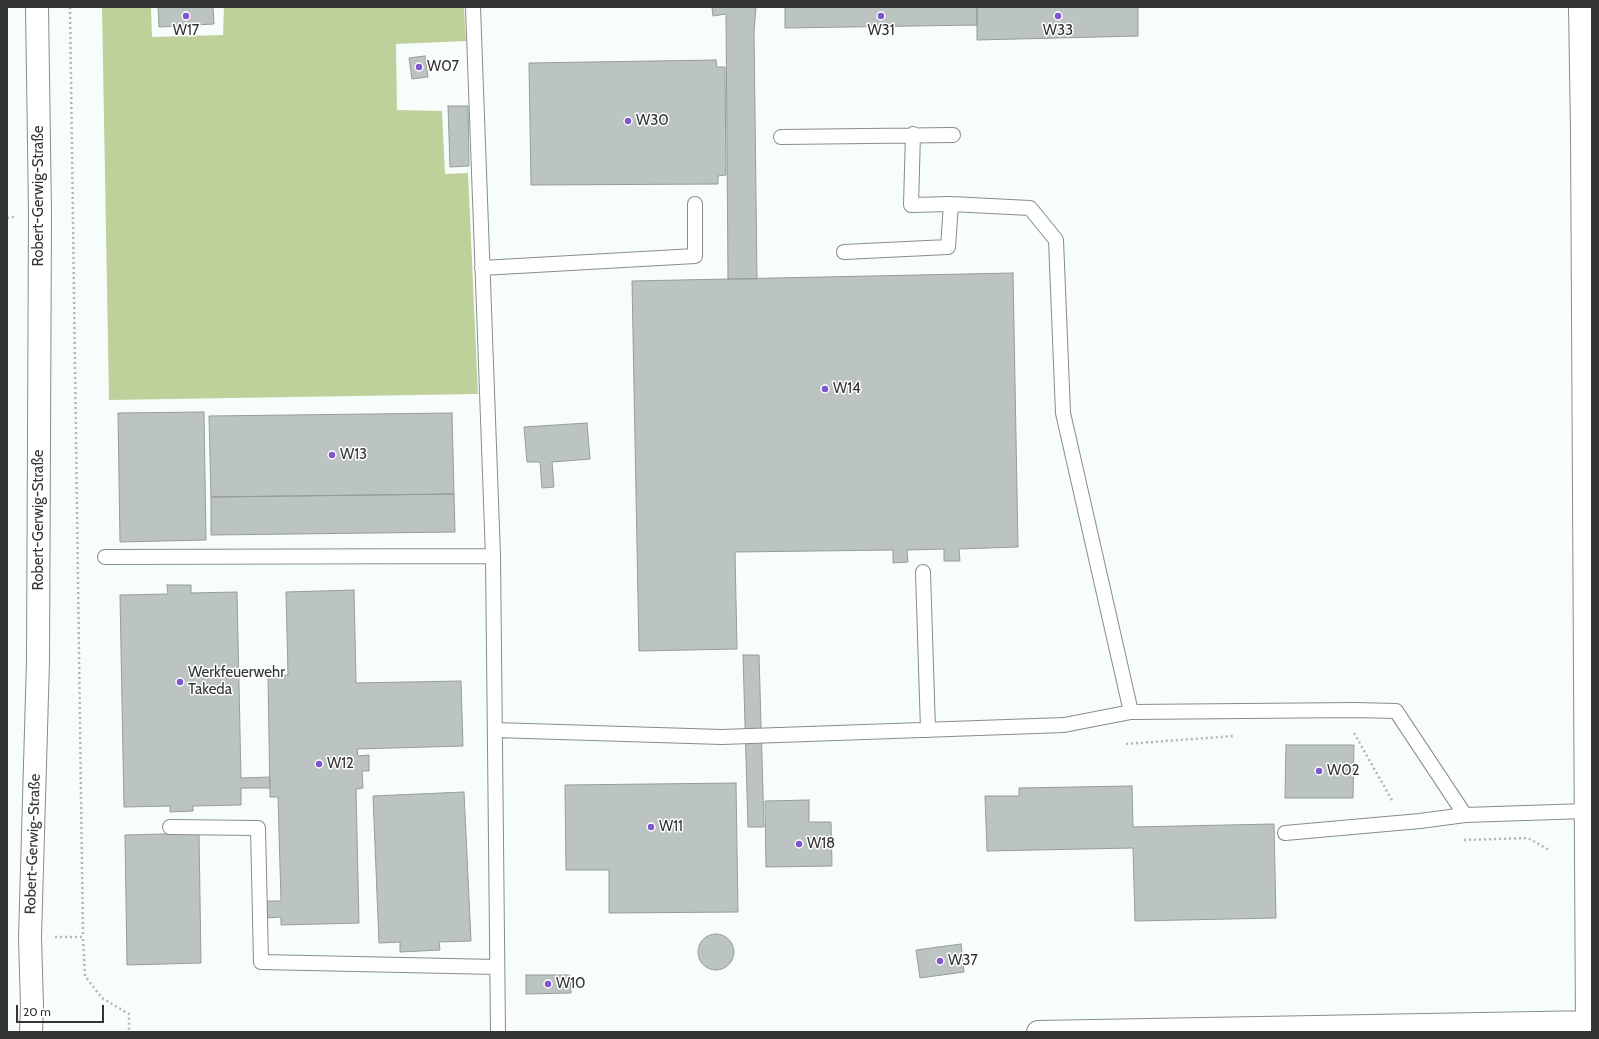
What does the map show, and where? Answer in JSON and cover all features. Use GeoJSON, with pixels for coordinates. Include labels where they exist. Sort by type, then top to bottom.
{"type":"FeatureCollection","features":[{"type":"Feature","properties":{"kind":"street","name":"Robert-Gerwig-Straße"},"geometry":{"type":"LineString","coordinates":[[31,1032],[32,1006],[30,937],[38,661],[40,213],[37,7]]}},
{"type":"Feature","properties":{"kind":"street"},"geometry":{"type":"LineString","coordinates":[[1038,1032],[1589,1026],[1586,810],[1588,646],[1587,131],[1580,7]]}},
{"type":"Feature","properties":{"kind":"lane"},"geometry":{"type":"LineString","coordinates":[[473,7],[493,556],[498,1032]]}},
{"type":"Feature","properties":{"kind":"lane"},"geometry":{"type":"LineString","coordinates":[[914,134],[911,205],[951,204],[1030,208],[1056,240],[1063,413],[1131,712]]}},
{"type":"Feature","properties":{"kind":"lane"},"geometry":{"type":"LineString","coordinates":[[781,136],[953,134]]}},
{"type":"Feature","properties":{"kind":"lane"},"geometry":{"type":"LineString","coordinates":[[482,268],[695,256],[694,204]]}},
{"type":"Feature","properties":{"kind":"lane"},"geometry":{"type":"LineString","coordinates":[[844,252],[948,247],[951,204]]}},
{"type":"Feature","properties":{"kind":"lane"},"geometry":{"type":"LineString","coordinates":[[105,557],[493,556]]}},
{"type":"Feature","properties":{"kind":"lane"},"geometry":{"type":"LineString","coordinates":[[923,572],[928,730]]}},
{"type":"Feature","properties":{"kind":"lane"},"geometry":{"type":"LineString","coordinates":[[495,730],[722,737],[1064,725],[1131,712],[1396,711],[1465,815]]}},
{"type":"Feature","properties":{"kind":"lane"},"geometry":{"type":"LineString","coordinates":[[1285,833],[1465,815],[1586,810]]}},
{"type":"Feature","properties":{"kind":"lane"},"geometry":{"type":"LineString","coordinates":[[170,827],[258,828],[261,962],[497,967]]}},
{"type":"Feature","properties":{"kind":"path"},"geometry":{"type":"LineString","coordinates":[[70,7],[83,937],[85,976],[102,998],[129,1014],[130,1032]]}},
{"type":"Feature","properties":{"kind":"path"},"geometry":{"type":"LineString","coordinates":[[1354,733],[1404,822]]}},
{"type":"Feature","properties":{"kind":"path"},"geometry":{"type":"LineString","coordinates":[[1126,744],[1234,736]]}},
{"type":"Feature","properties":{"kind":"path"},"geometry":{"type":"LineString","coordinates":[[1457,840],[1528,838],[1549,850]]}},
{"type":"Feature","properties":{"kind":"path"},"geometry":{"type":"LineString","coordinates":[[30,937],[83,937]]}},
{"type":"Feature","properties":{"kind":"green space"},"geometry":{"type":"Polygon","coordinates":[[[102,7],[151,7],[152,37],[223,35],[224,7],[464,7],[466,41],[396,44],[397,110],[442,111],[445,174],[468,173],[478,394],[109,400],[102,7]]]}},
{"type":"Feature","properties":{"kind":"building","name":"W17"},"geometry":{"type":"Polygon","coordinates":[[[158,7],[213,7],[214,24],[159,27],[158,7]]]}},
{"type":"Feature","properties":{"kind":"building"},"geometry":{"type":"Polygon","coordinates":[[[712,7],[756,7],[754,31],[757,279],[728,279],[726,14],[713,16],[712,7]]]}},
{"type":"Feature","properties":{"kind":"building","name":"W31"},"geometry":{"type":"Polygon","coordinates":[[[785,7],[977,7],[977,25],[785,28],[785,7]]]}},
{"type":"Feature","properties":{"kind":"building","name":"W33"},"geometry":{"type":"Polygon","coordinates":[[[977,7],[1138,7],[1138,36],[977,40],[977,7]]]}},
{"type":"Feature","properties":{"kind":"building","name":"W07"},"geometry":{"type":"Polygon","coordinates":[[[425,56],[428,77],[412,79],[409,58],[425,56]]]}},
{"type":"Feature","properties":{"kind":"building","name":"W30"},"geometry":{"type":"Polygon","coordinates":[[[716,60],[717,67],[725,67],[726,175],[718,176],[718,184],[531,185],[529,63],[716,60]]]}},
{"type":"Feature","properties":{"kind":"building"},"geometry":{"type":"Polygon","coordinates":[[[448,106],[468,106],[469,166],[450,167],[448,106]]]}},
{"type":"Feature","properties":{"kind":"building","name":"W14"},"geometry":{"type":"Polygon","coordinates":[[[1013,273],[1018,547],[959,549],[960,561],[944,561],[944,549],[907,550],[908,562],[893,563],[893,550],[735,552],[737,649],[639,651],[632,281],[1013,273]]]}},
{"type":"Feature","properties":{"kind":"building"},"geometry":{"type":"Polygon","coordinates":[[[204,412],[206,540],[120,542],[118,413],[204,412]]]}},
{"type":"Feature","properties":{"kind":"building","name":"W13"},"geometry":{"type":"Polygon","coordinates":[[[452,413],[454,494],[211,497],[209,416],[452,413]]]}},
{"type":"Feature","properties":{"kind":"building"},"geometry":{"type":"Polygon","coordinates":[[[587,423],[590,459],[552,462],[554,487],[542,488],[540,462],[527,462],[524,427],[587,423]]]}},
{"type":"Feature","properties":{"kind":"building"},"geometry":{"type":"Polygon","coordinates":[[[454,494],[455,532],[211,535],[211,497],[454,494]]]}},
{"type":"Feature","properties":{"kind":"building","name":"Werkfeuerwehr Takeda"},"geometry":{"type":"Polygon","coordinates":[[[167,585],[191,585],[191,593],[237,592],[241,778],[270,777],[270,788],[241,788],[241,805],[193,806],[193,811],[170,812],[170,806],[124,807],[120,595],[168,594],[167,585]]]}},
{"type":"Feature","properties":{"kind":"building","name":"W12"},"geometry":{"type":"Polygon","coordinates":[[[354,590],[356,683],[461,681],[463,746],[357,749],[358,756],[369,755],[369,771],[362,771],[363,788],[356,789],[359,923],[281,925],[281,917],[265,918],[265,901],[281,901],[278,797],[270,797],[268,676],[288,675],[286,592],[354,590]]]}},
{"type":"Feature","properties":{"kind":"building"},"geometry":{"type":"Polygon","coordinates":[[[743,655],[759,655],[764,827],[748,827],[743,655]]]}},
{"type":"Feature","properties":{"kind":"building","name":"W02"},"geometry":{"type":"Polygon","coordinates":[[[1286,745],[1354,745],[1353,798],[1285,798],[1286,745]]]}},
{"type":"Feature","properties":{"kind":"building","name":"W11"},"geometry":{"type":"Polygon","coordinates":[[[736,783],[738,912],[609,913],[609,870],[566,870],[565,785],[736,783]]]}},
{"type":"Feature","properties":{"kind":"building"},"geometry":{"type":"Polygon","coordinates":[[[1132,786],[1133,827],[1274,824],[1276,918],[1135,921],[1133,848],[987,851],[985,796],[1019,796],[1019,788],[1132,786]]]}},
{"type":"Feature","properties":{"kind":"building"},"geometry":{"type":"Polygon","coordinates":[[[464,792],[471,941],[439,942],[440,950],[400,952],[400,942],[379,943],[373,796],[464,792]]]}},
{"type":"Feature","properties":{"kind":"building","name":"W18"},"geometry":{"type":"Polygon","coordinates":[[[809,800],[809,822],[831,822],[832,866],[766,867],[765,801],[809,800]]]}},
{"type":"Feature","properties":{"kind":"building"},"geometry":{"type":"Polygon","coordinates":[[[199,833],[201,963],[127,965],[125,835],[199,833]]]}},
{"type":"Feature","properties":{"kind":"building"},"geometry":{"type":"Polygon","coordinates":[[[720,934],[729,939],[733,945],[733,959],[729,965],[720,970],[712,970],[703,965],[699,959],[698,948],[703,939],[709,935],[720,934]]]}},
{"type":"Feature","properties":{"kind":"building","name":"W37"},"geometry":{"type":"Polygon","coordinates":[[[961,944],[964,972],[920,978],[916,950],[961,944]]]}},
{"type":"Feature","properties":{"kind":"building","name":"W10"},"geometry":{"type":"Polygon","coordinates":[[[526,975],[570,975],[571,993],[526,994],[526,975]]]}},
{"type":"Feature","properties":{"kind":"place","name":"W17"},"geometry":{"type":"Point","coordinates":[186,16]}},
{"type":"Feature","properties":{"kind":"place","name":"W31"},"geometry":{"type":"Point","coordinates":[881,16]}},
{"type":"Feature","properties":{"kind":"place","name":"W33"},"geometry":{"type":"Point","coordinates":[1058,16]}},
{"type":"Feature","properties":{"kind":"place","name":"W07"},"geometry":{"type":"Point","coordinates":[419,67]}},
{"type":"Feature","properties":{"kind":"place","name":"W30"},"geometry":{"type":"Point","coordinates":[628,121]}},
{"type":"Feature","properties":{"kind":"place","name":"W14"},"geometry":{"type":"Point","coordinates":[825,389]}},
{"type":"Feature","properties":{"kind":"place","name":"W13"},"geometry":{"type":"Point","coordinates":[332,455]}},
{"type":"Feature","properties":{"kind":"place","name":"Werkfeuerwehr Takeda"},"geometry":{"type":"Point","coordinates":[180,682]}},
{"type":"Feature","properties":{"kind":"place","name":"W12"},"geometry":{"type":"Point","coordinates":[319,764]}},
{"type":"Feature","properties":{"kind":"place","name":"W02"},"geometry":{"type":"Point","coordinates":[1319,771]}},
{"type":"Feature","properties":{"kind":"place","name":"W11"},"geometry":{"type":"Point","coordinates":[651,827]}},
{"type":"Feature","properties":{"kind":"place","name":"W18"},"geometry":{"type":"Point","coordinates":[799,844]}},
{"type":"Feature","properties":{"kind":"place","name":"W37"},"geometry":{"type":"Point","coordinates":[940,961]}},
{"type":"Feature","properties":{"kind":"place","name":"W10"},"geometry":{"type":"Point","coordinates":[548,984]}}]}
